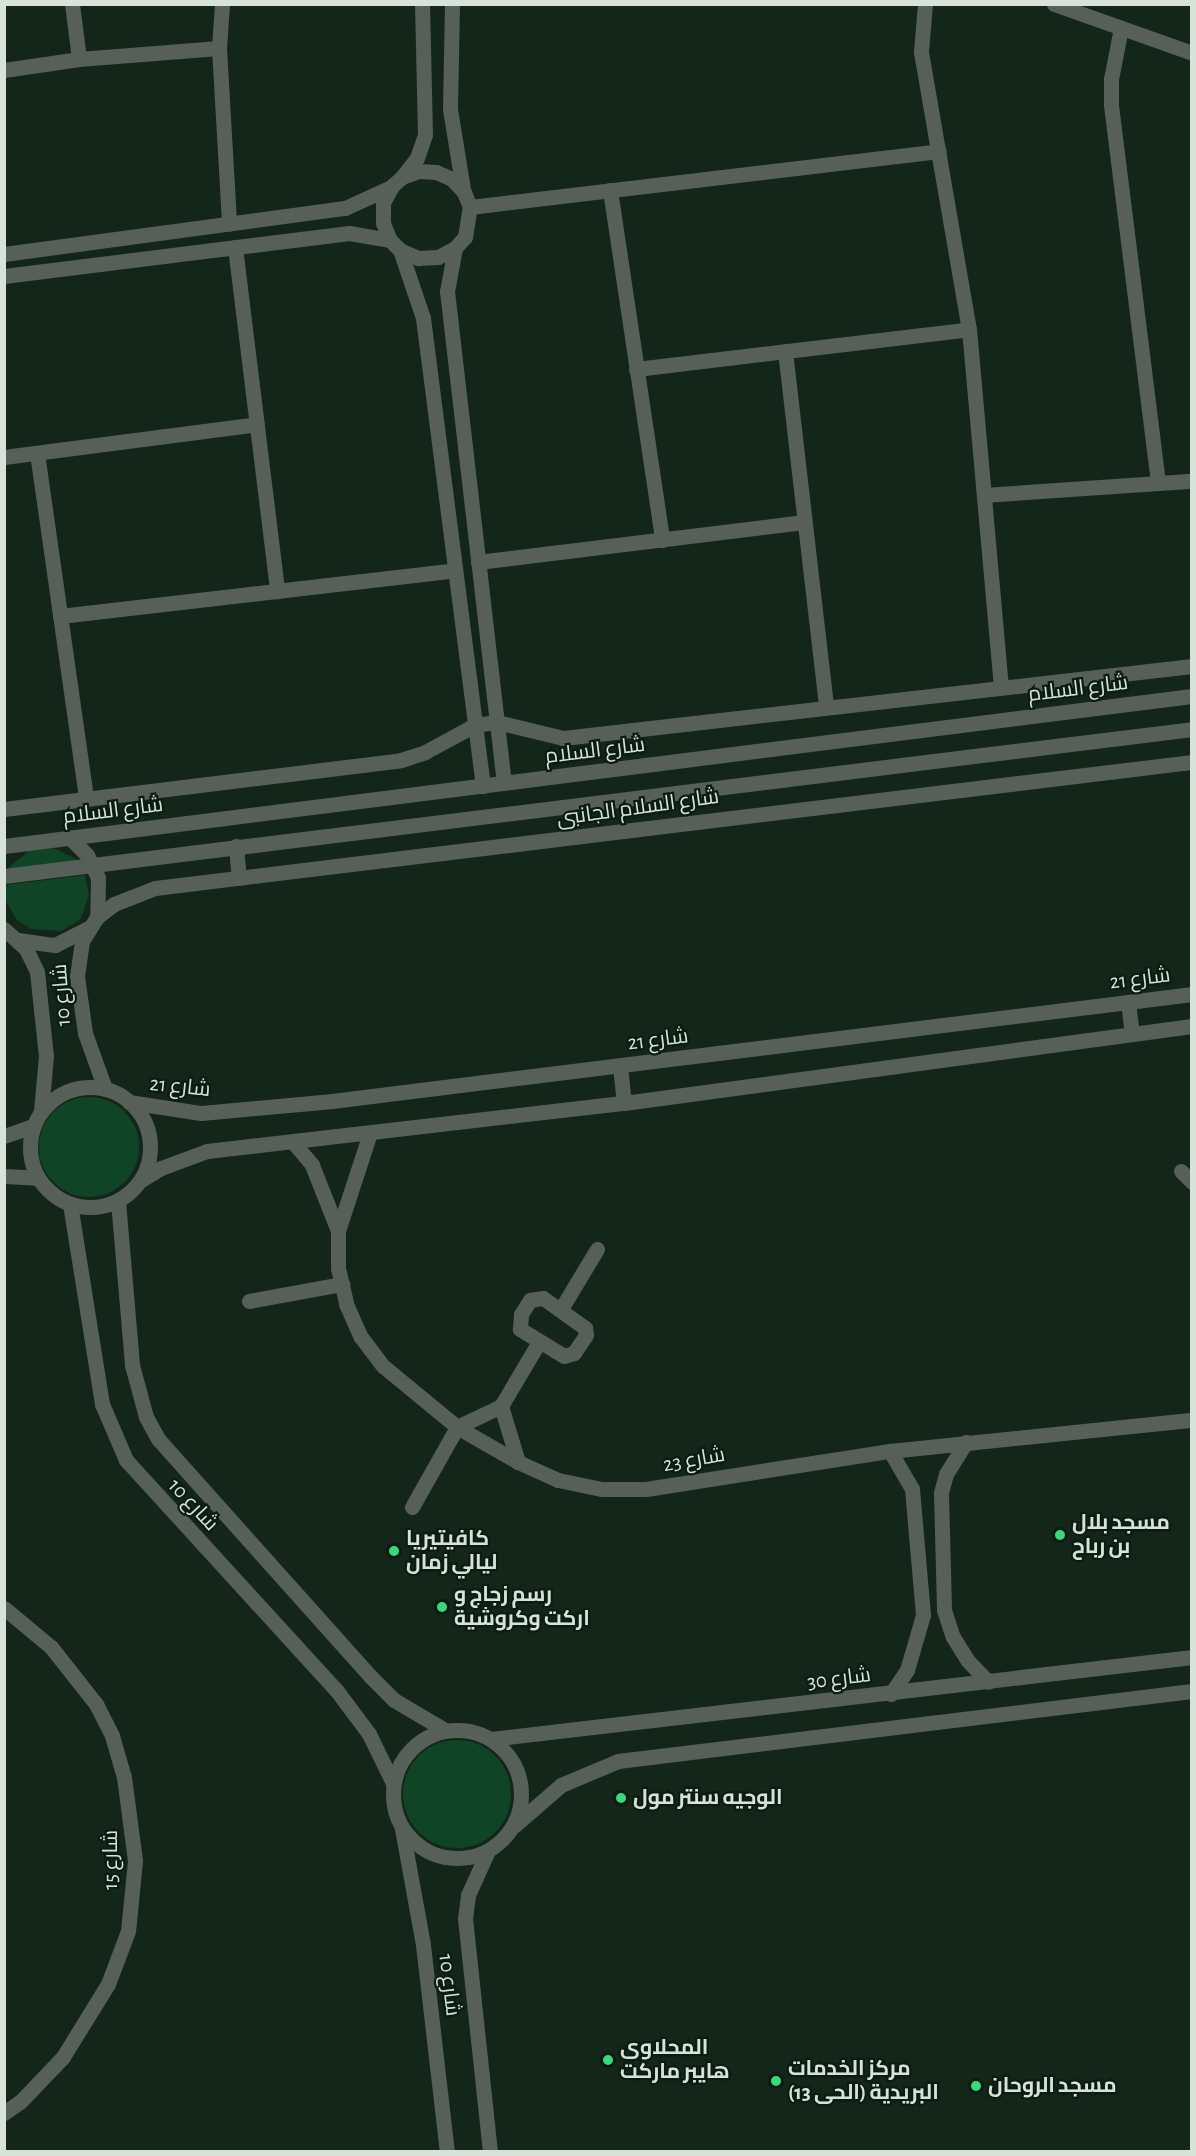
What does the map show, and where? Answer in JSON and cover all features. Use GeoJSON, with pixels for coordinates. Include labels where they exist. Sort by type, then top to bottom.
{"type":"FeatureCollection","features":[{"type":"Feature","properties":{"kind":"street"},"geometry":{"type":"LineString","coordinates":[[72,4],[79,59]]}},
{"type":"Feature","properties":{"kind":"street"},"geometry":{"type":"LineString","coordinates":[[222,4],[219,48],[229,224]]}},
{"type":"Feature","properties":{"kind":"street"},"geometry":{"type":"LineString","coordinates":[[422,4],[425,135],[417,158],[383,203],[382,223],[395,245],[423,318],[483,786]]}},
{"type":"Feature","properties":{"kind":"street"},"geometry":{"type":"LineString","coordinates":[[4,276],[349,233],[395,245],[418,258],[438,257],[455,248],[465,237],[470,207],[464,192],[450,109],[452,4]]}},
{"type":"Feature","properties":{"kind":"street"},"geometry":{"type":"LineString","coordinates":[[925,4],[921,52],[969,329],[1001,688]]}},
{"type":"Feature","properties":{"kind":"street"},"geometry":{"type":"LineString","coordinates":[[1054,4],[1191,53]]}},
{"type":"Feature","properties":{"kind":"street"},"geometry":{"type":"LineString","coordinates":[[1121,28],[1113,70],[1111,105],[1158,483]]}},
{"type":"Feature","properties":{"kind":"street"},"geometry":{"type":"LineString","coordinates":[[4,70],[79,59],[219,48]]}},
{"type":"Feature","properties":{"kind":"street"},"geometry":{"type":"LineString","coordinates":[[470,207],[939,151]]}},
{"type":"Feature","properties":{"kind":"street"},"geometry":{"type":"LineString","coordinates":[[4,254],[345,208],[419,171],[436,172],[452,179],[464,192]]}},
{"type":"Feature","properties":{"kind":"street"},"geometry":{"type":"LineString","coordinates":[[610,190],[662,540]]}},
{"type":"Feature","properties":{"kind":"street"},"geometry":{"type":"LineString","coordinates":[[235,247],[278,591]]}},
{"type":"Feature","properties":{"kind":"street"},"geometry":{"type":"LineString","coordinates":[[455,248],[447,291],[504,783]]}},
{"type":"Feature","properties":{"kind":"street"},"geometry":{"type":"LineString","coordinates":[[636,369],[969,329]]}},
{"type":"Feature","properties":{"kind":"street"},"geometry":{"type":"LineString","coordinates":[[785,351],[826,708]]}},
{"type":"Feature","properties":{"kind":"street"},"geometry":{"type":"LineString","coordinates":[[4,457],[257,424]]}},
{"type":"Feature","properties":{"kind":"street"},"geometry":{"type":"LineString","coordinates":[[37,453],[86,800]]}},
{"type":"Feature","properties":{"kind":"street"},"geometry":{"type":"LineString","coordinates":[[984,495],[1191,481]]}},
{"type":"Feature","properties":{"kind":"street"},"geometry":{"type":"LineString","coordinates":[[478,562],[804,522]]}},
{"type":"Feature","properties":{"kind":"street"},"geometry":{"type":"LineString","coordinates":[[60,616],[455,570]]}},
{"type":"Feature","properties":{"kind":"street"},"geometry":{"type":"LineString","coordinates":[[4,810],[401,760],[425,752],[475,724],[496,722],[563,738],[1191,666]]}},
{"type":"Feature","properties":{"kind":"street","name":"شارع السلام"},"geometry":{"type":"LineString","coordinates":[[6,847],[69,837],[1191,696]]}},
{"type":"Feature","properties":{"kind":"street"},"geometry":{"type":"LineString","coordinates":[[4,876],[1191,729]]}},
{"type":"Feature","properties":{"kind":"street","name":"شارع السلام الجانبى"},"geometry":{"type":"LineString","coordinates":[[9,934],[55,945],[93,922],[114,904],[155,888],[1191,762]]}},
{"type":"Feature","properties":{"kind":"street"},"geometry":{"type":"LineString","coordinates":[[69,837],[94,866]]}},
{"type":"Feature","properties":{"kind":"street"},"geometry":{"type":"LineString","coordinates":[[236,846],[239,878]]}},
{"type":"Feature","properties":{"kind":"street","name":"شارع 10"},"geometry":{"type":"LineString","coordinates":[[94,866],[100,891],[93,922],[78,956],[77,976],[85,1033],[105,1089]]}},
{"type":"Feature","properties":{"kind":"street","name":"شارع 10"},"geometry":{"type":"LineString","coordinates":[[9,934],[37,972],[46,1056],[40,1112]]}},
{"type":"Feature","properties":{"kind":"street","name":"شارع 21"},"geometry":{"type":"LineString","coordinates":[[129,1102],[177,1112],[225,1111],[620,1066],[1191,994]]}},
{"type":"Feature","properties":{"kind":"street"},"geometry":{"type":"LineString","coordinates":[[1128,1002],[1132,1034]]}},
{"type":"Feature","properties":{"kind":"street"},"geometry":{"type":"LineString","coordinates":[[141,1180],[148,1165],[148,1131],[129,1102],[105,1089],[76,1088],[62,1093],[40,1112],[33,1126],[30,1158],[38,1178],[56,1197],[70,1204],[102,1207],[118,1201],[141,1180],[161,1167],[207,1151],[624,1103],[1191,1026]]}},
{"type":"Feature","properties":{"kind":"street"},"geometry":{"type":"LineString","coordinates":[[620,1066],[624,1103]]}},
{"type":"Feature","properties":{"kind":"street"},"geometry":{"type":"LineString","coordinates":[[4,1136],[33,1126]]}},
{"type":"Feature","properties":{"kind":"street","name":"شارع 23"},"geometry":{"type":"LineString","coordinates":[[338,1231],[370,1133]]}},
{"type":"Feature","properties":{"kind":"street","name":"شارع 23"},"geometry":{"type":"LineString","coordinates":[[293,1142],[312,1165],[338,1231],[342,1284],[361,1337],[383,1366],[457,1427],[518,1462],[558,1480],[602,1489],[646,1489],[890,1451],[1191,1420]]}},
{"type":"Feature","properties":{"kind":"street"},"geometry":{"type":"LineString","coordinates":[[4,1176],[38,1178]]}},
{"type":"Feature","properties":{"kind":"street","name":"شارع 10"},"geometry":{"type":"LineString","coordinates":[[118,1201],[132,1365],[146,1417],[159,1440],[372,1678],[402,1706],[445,1730]]}},
{"type":"Feature","properties":{"kind":"street","name":"شارع 10"},"geometry":{"type":"LineString","coordinates":[[70,1204],[102,1404],[126,1460],[337,1691],[369,1734],[393,1783]]}},
{"type":"Feature","properties":{"kind":"street"},"geometry":{"type":"LineString","coordinates":[[561,1310],[597,1249]]}},
{"type":"Feature","properties":{"kind":"street"},"geometry":{"type":"LineString","coordinates":[[249,1301],[342,1284]]}},
{"type":"Feature","properties":{"kind":"street"},"geometry":{"type":"LineString","coordinates":[[543,1298],[585,1328],[586,1335],[578,1349],[564,1356],[539,1342],[520,1329],[518,1322],[530,1300],[543,1298]]}},
{"type":"Feature","properties":{"kind":"street"},"geometry":{"type":"LineString","coordinates":[[412,1507],[457,1427],[501,1406],[539,1342]]}},
{"type":"Feature","properties":{"kind":"street"},"geometry":{"type":"LineString","coordinates":[[501,1406],[518,1462]]}},
{"type":"Feature","properties":{"kind":"street"},"geometry":{"type":"LineString","coordinates":[[966,1442],[946,1474],[941,1493],[944,1610],[958,1645],[988,1682]]}},
{"type":"Feature","properties":{"kind":"street"},"geometry":{"type":"LineString","coordinates":[[890,1451],[912,1489],[923,1615],[907,1670],[891,1694]]}},
{"type":"Feature","properties":{"kind":"street","name":"شارع 15"},"geometry":{"type":"LineString","coordinates":[[4,1608],[51,1647],[96,1704],[112,1736],[124,1777],[135,1862],[128,1931],[108,1984],[63,2056],[21,2101],[4,2113]]}},
{"type":"Feature","properties":{"kind":"street","name":"شارع 30"},"geometry":{"type":"LineString","coordinates":[[491,1739],[891,1694],[1191,1657]]}},
{"type":"Feature","properties":{"kind":"street"},"geometry":{"type":"LineString","coordinates":[[514,1825],[521,1806],[518,1772],[502,1747],[491,1739],[461,1729],[445,1730],[421,1740],[403,1758],[393,1783],[393,1805],[401,1826],[413,1841],[448,1858],[487,1853],[514,1825],[561,1785],[618,1761],[1191,1691]]}},
{"type":"Feature","properties":{"kind":"street","name":"شارع 10"},"geometry":{"type":"LineString","coordinates":[[401,1826],[423,1945],[447,2151]]}},
{"type":"Feature","properties":{"kind":"street","name":"شارع 10"},"geometry":{"type":"LineString","coordinates":[[487,1853],[468,1895],[465,1918],[490,2151]]}},
{"type":"Feature","properties":{"kind":"green space"},"geometry":{"type":"Polygon","coordinates":[[[53,848],[78,860],[7,869],[30,850],[53,848]]]}},
{"type":"Feature","properties":{"kind":"green space"},"geometry":{"type":"Polygon","coordinates":[[[85,875],[89,896],[80,920],[61,931],[31,929],[17,920],[5,900],[6,885],[85,875]]]}},
{"type":"Feature","properties":{"kind":"green space"},"geometry":{"type":"Polygon","coordinates":[[[89,1097],[108,1101],[124,1112],[135,1128],[139,1147],[135,1166],[124,1182],[108,1193],[89,1197],[70,1193],[54,1182],[43,1166],[39,1147],[43,1128],[54,1112],[70,1101],[89,1097]]]}},
{"type":"Feature","properties":{"kind":"green space"},"geometry":{"type":"Polygon","coordinates":[[[457,1740],[478,1744],[495,1756],[507,1773],[511,1794],[507,1815],[495,1832],[478,1844],[457,1848],[436,1844],[419,1832],[407,1815],[403,1794],[407,1773],[419,1756],[436,1744],[457,1740]]]}},
{"type":"Feature","properties":{"kind":"place","name":"مسجد بلال بن رباح"},"geometry":{"type":"Point","coordinates":[1060,1535]}},
{"type":"Feature","properties":{"kind":"place","name":"كافيتيريا ليالي زمان"},"geometry":{"type":"Point","coordinates":[394,1551]}},
{"type":"Feature","properties":{"kind":"place","name":"رسم زجاج و اركت وكروشية"},"geometry":{"type":"Point","coordinates":[442,1607]}},
{"type":"Feature","properties":{"kind":"place","name":"الوجيه سنتر مول"},"geometry":{"type":"Point","coordinates":[621,1798]}},
{"type":"Feature","properties":{"kind":"place","name":"المحلاوى هايبر ماركت"},"geometry":{"type":"Point","coordinates":[608,2060]}},
{"type":"Feature","properties":{"kind":"place","name":"مركز الخدمات البريدية (الحى 13)"},"geometry":{"type":"Point","coordinates":[776,2081]}},
{"type":"Feature","properties":{"kind":"place","name":"مسجد الروحان"},"geometry":{"type":"Point","coordinates":[976,2086]}}]}
